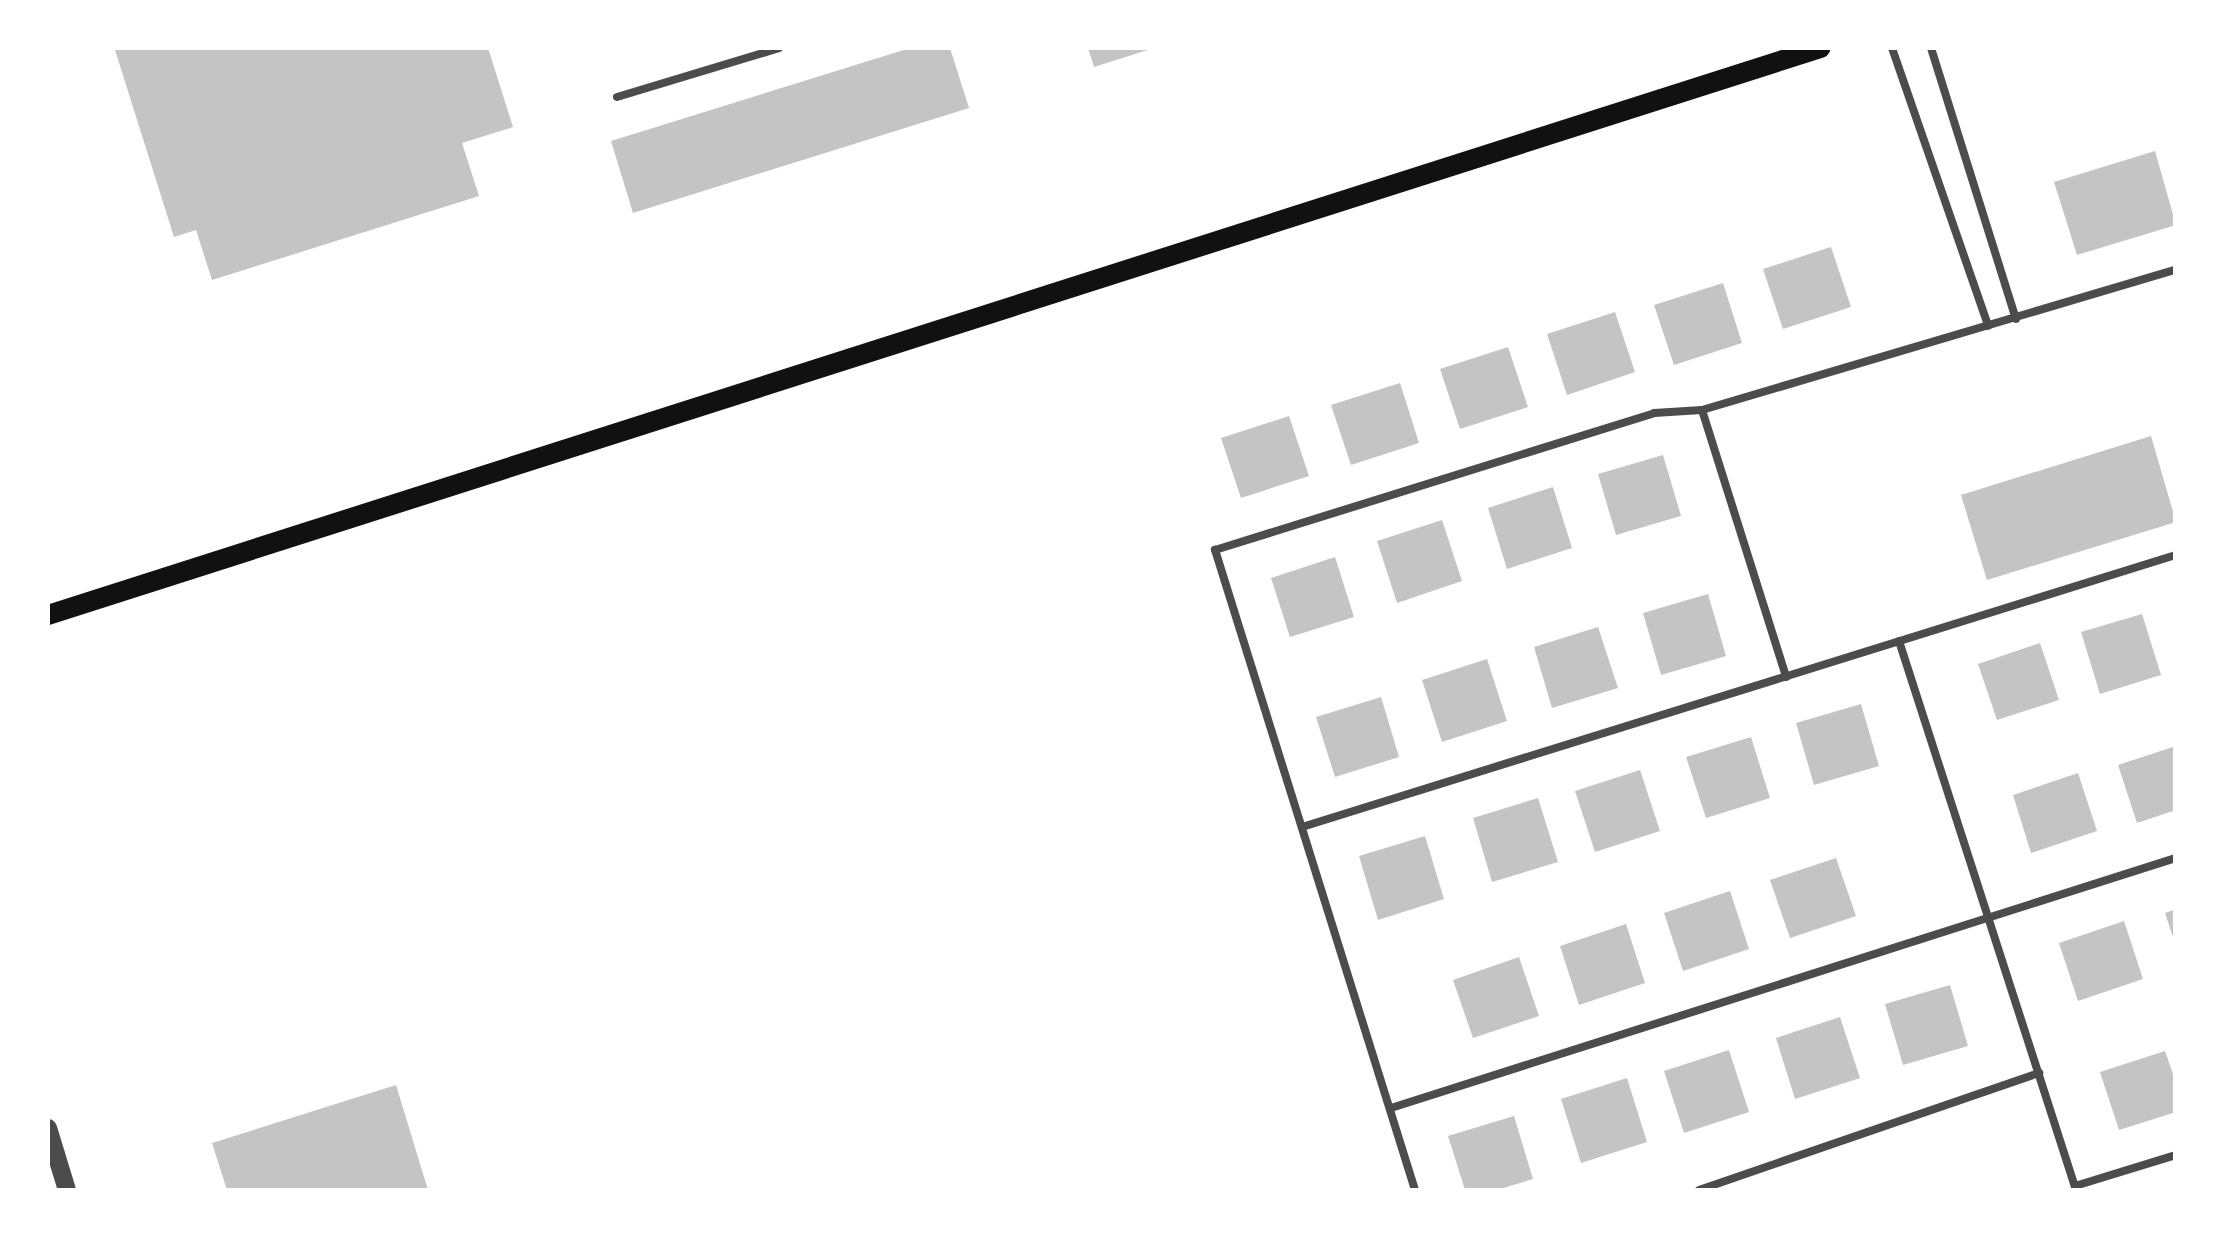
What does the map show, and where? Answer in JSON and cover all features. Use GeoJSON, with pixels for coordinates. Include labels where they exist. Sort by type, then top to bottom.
{"type":"FeatureCollection","features":[{"type":"Feature","properties":{"kind":"main road"},"geometry":{"type":"LineString","coordinates":[[48,615],[1820,48]]}},
{"type":"Feature","properties":{"kind":"street"},"geometry":{"type":"LineString","coordinates":[[48,1128],[66,1190]]}},
{"type":"Feature","properties":{"kind":"lane"},"geometry":{"type":"LineString","coordinates":[[617,97],[779,48]]}},
{"type":"Feature","properties":{"kind":"lane"},"geometry":{"type":"LineString","coordinates":[[1892,48],[1988,326]]}},
{"type":"Feature","properties":{"kind":"lane"},"geometry":{"type":"LineString","coordinates":[[1931,48],[2016,318]]}},
{"type":"Feature","properties":{"kind":"lane"},"geometry":{"type":"LineString","coordinates":[[1415,1190],[1215,550],[1654,413],[1702,410],[2176,270]]}},
{"type":"Feature","properties":{"kind":"lane"},"geometry":{"type":"LineString","coordinates":[[1702,410],[1786,677]]}},
{"type":"Feature","properties":{"kind":"lane"},"geometry":{"type":"LineString","coordinates":[[1302,827],[2176,555]]}},
{"type":"Feature","properties":{"kind":"lane"},"geometry":{"type":"LineString","coordinates":[[1899,641],[2076,1188],[2176,1155]]}},
{"type":"Feature","properties":{"kind":"lane"},"geometry":{"type":"LineString","coordinates":[[1391,1108],[2176,858]]}},
{"type":"Feature","properties":{"kind":"lane"},"geometry":{"type":"LineString","coordinates":[[1699,1190],[2038,1073]]}},
{"type":"Feature","properties":{"kind":"building"},"geometry":{"type":"Polygon","coordinates":[[[488,48],[513,127],[462,143],[479,196],[212,280],[196,230],[174,237],[115,50],[488,48]]]}},
{"type":"Feature","properties":{"kind":"building"},"geometry":{"type":"Polygon","coordinates":[[[910,48],[950,48],[969,108],[633,213],[611,141],[910,48]]]}},
{"type":"Feature","properties":{"kind":"building"},"geometry":{"type":"Polygon","coordinates":[[[1088,48],[1154,48],[1094,67],[1088,48]]]}},
{"type":"Feature","properties":{"kind":"building"},"geometry":{"type":"Polygon","coordinates":[[[2155,151],[2176,225],[2077,255],[2054,182],[2155,151]]]}},
{"type":"Feature","properties":{"kind":"building"},"geometry":{"type":"Polygon","coordinates":[[[1831,247],[1851,307],[1783,329],[1763,269],[1831,247]]]}},
{"type":"Feature","properties":{"kind":"building"},"geometry":{"type":"Polygon","coordinates":[[[1723,283],[1742,343],[1674,365],[1654,305],[1723,283]]]}},
{"type":"Feature","properties":{"kind":"building"},"geometry":{"type":"Polygon","coordinates":[[[1615,312],[1635,372],[1567,395],[1547,334],[1615,312]]]}},
{"type":"Feature","properties":{"kind":"building"},"geometry":{"type":"Polygon","coordinates":[[[1508,347],[1528,407],[1460,429],[1440,369],[1508,347]]]}},
{"type":"Feature","properties":{"kind":"building"},"geometry":{"type":"Polygon","coordinates":[[[1400,383],[1419,443],[1351,465],[1331,405],[1400,383]]]}},
{"type":"Feature","properties":{"kind":"building"},"geometry":{"type":"Polygon","coordinates":[[[1289,416],[1309,476],[1241,498],[1221,438],[1289,416]]]}},
{"type":"Feature","properties":{"kind":"building"},"geometry":{"type":"Polygon","coordinates":[[[2151,436],[2176,522],[1987,580],[1961,495],[2151,436]]]}},
{"type":"Feature","properties":{"kind":"building"},"geometry":{"type":"Polygon","coordinates":[[[1663,455],[1681,516],[1616,535],[1598,474],[1663,455]]]}},
{"type":"Feature","properties":{"kind":"building"},"geometry":{"type":"Polygon","coordinates":[[[1553,487],[1572,548],[1507,569],[1488,508],[1553,487]]]}},
{"type":"Feature","properties":{"kind":"building"},"geometry":{"type":"Polygon","coordinates":[[[1442,520],[1462,581],[1397,603],[1377,541],[1442,520]]]}},
{"type":"Feature","properties":{"kind":"building"},"geometry":{"type":"Polygon","coordinates":[[[1335,557],[1354,617],[1290,637],[1271,578],[1335,557]]]}},
{"type":"Feature","properties":{"kind":"building"},"geometry":{"type":"Polygon","coordinates":[[[1708,594],[1726,656],[1661,675],[1643,613],[1708,594]]]}},
{"type":"Feature","properties":{"kind":"building"},"geometry":{"type":"Polygon","coordinates":[[[2142,614],[2161,675],[2100,694],[2081,632],[2142,614]]]}},
{"type":"Feature","properties":{"kind":"building"},"geometry":{"type":"Polygon","coordinates":[[[1598,627],[1618,688],[1552,708],[1534,647],[1598,627]]]}},
{"type":"Feature","properties":{"kind":"building"},"geometry":{"type":"Polygon","coordinates":[[[2040,643],[2059,700],[1997,720],[1978,664],[2040,643]]]}},
{"type":"Feature","properties":{"kind":"building"},"geometry":{"type":"Polygon","coordinates":[[[1487,659],[1507,721],[1442,742],[1422,680],[1487,659]]]}},
{"type":"Feature","properties":{"kind":"building"},"geometry":{"type":"Polygon","coordinates":[[[1381,697],[1399,757],[1335,777],[1316,717],[1381,697]]]}},
{"type":"Feature","properties":{"kind":"building"},"geometry":{"type":"Polygon","coordinates":[[[1861,704],[1879,766],[1814,785],[1796,723],[1861,704]]]}},
{"type":"Feature","properties":{"kind":"building"},"geometry":{"type":"Polygon","coordinates":[[[1751,737],[1770,798],[1706,818],[1686,757],[1751,737]]]}},
{"type":"Feature","properties":{"kind":"building"},"geometry":{"type":"Polygon","coordinates":[[[2176,746],[2176,810],[2137,823],[2118,765],[2176,746]]]}},
{"type":"Feature","properties":{"kind":"building"},"geometry":{"type":"Polygon","coordinates":[[[1640,770],[1660,831],[1595,852],[1575,791],[1640,770]]]}},
{"type":"Feature","properties":{"kind":"building"},"geometry":{"type":"Polygon","coordinates":[[[2078,773],[2097,831],[2031,853],[2013,795],[2078,773]]]}},
{"type":"Feature","properties":{"kind":"building"},"geometry":{"type":"Polygon","coordinates":[[[1538,798],[1558,862],[1492,882],[1473,818],[1538,798]]]}},
{"type":"Feature","properties":{"kind":"building"},"geometry":{"type":"Polygon","coordinates":[[[1425,836],[1444,899],[1378,920],[1359,856],[1425,836]]]}},
{"type":"Feature","properties":{"kind":"building"},"geometry":{"type":"Polygon","coordinates":[[[1836,858],[1856,916],[1790,938],[1770,880],[1836,858]]]}},
{"type":"Feature","properties":{"kind":"building"},"geometry":{"type":"Polygon","coordinates":[[[1730,891],[1749,949],[1683,971],[1664,913],[1730,891]]]}},
{"type":"Feature","properties":{"kind":"building"},"geometry":{"type":"Polygon","coordinates":[[[2176,909],[2176,943],[2175,943],[2165,913],[2176,909]]]}},
{"type":"Feature","properties":{"kind":"building"},"geometry":{"type":"Polygon","coordinates":[[[2124,921],[2143,979],[2078,1001],[2059,943],[2124,921]]]}},
{"type":"Feature","properties":{"kind":"building"},"geometry":{"type":"Polygon","coordinates":[[[1626,924],[1645,983],[1579,1005],[1560,946],[1626,924]]]}},
{"type":"Feature","properties":{"kind":"building"},"geometry":{"type":"Polygon","coordinates":[[[1519,957],[1539,1016],[1473,1038],[1453,980],[1519,957]]]}},
{"type":"Feature","properties":{"kind":"building"},"geometry":{"type":"Polygon","coordinates":[[[1950,985],[1968,1046],[1903,1065],[1885,1004],[1950,985]]]}},
{"type":"Feature","properties":{"kind":"building"},"geometry":{"type":"Polygon","coordinates":[[[1840,1017],[1860,1078],[1795,1099],[1776,1038],[1840,1017]]]}},
{"type":"Feature","properties":{"kind":"building"},"geometry":{"type":"Polygon","coordinates":[[[1729,1050],[1749,1112],[1684,1133],[1664,1071],[1729,1050]]]}},
{"type":"Feature","properties":{"kind":"building"},"geometry":{"type":"Polygon","coordinates":[[[2165,1051],[2176,1083],[2176,1112],[2119,1130],[2100,1072],[2165,1051]]]}},
{"type":"Feature","properties":{"kind":"building"},"geometry":{"type":"Polygon","coordinates":[[[1627,1078],[1647,1142],[1581,1163],[1561,1099],[1627,1078]]]}},
{"type":"Feature","properties":{"kind":"building"},"geometry":{"type":"Polygon","coordinates":[[[396,1085],[428,1190],[227,1190],[212,1143],[396,1085]]]}},
{"type":"Feature","properties":{"kind":"building"},"geometry":{"type":"Polygon","coordinates":[[[1514,1116],[1533,1179],[1497,1190],[1465,1190],[1448,1136],[1514,1116]]]}}]}
